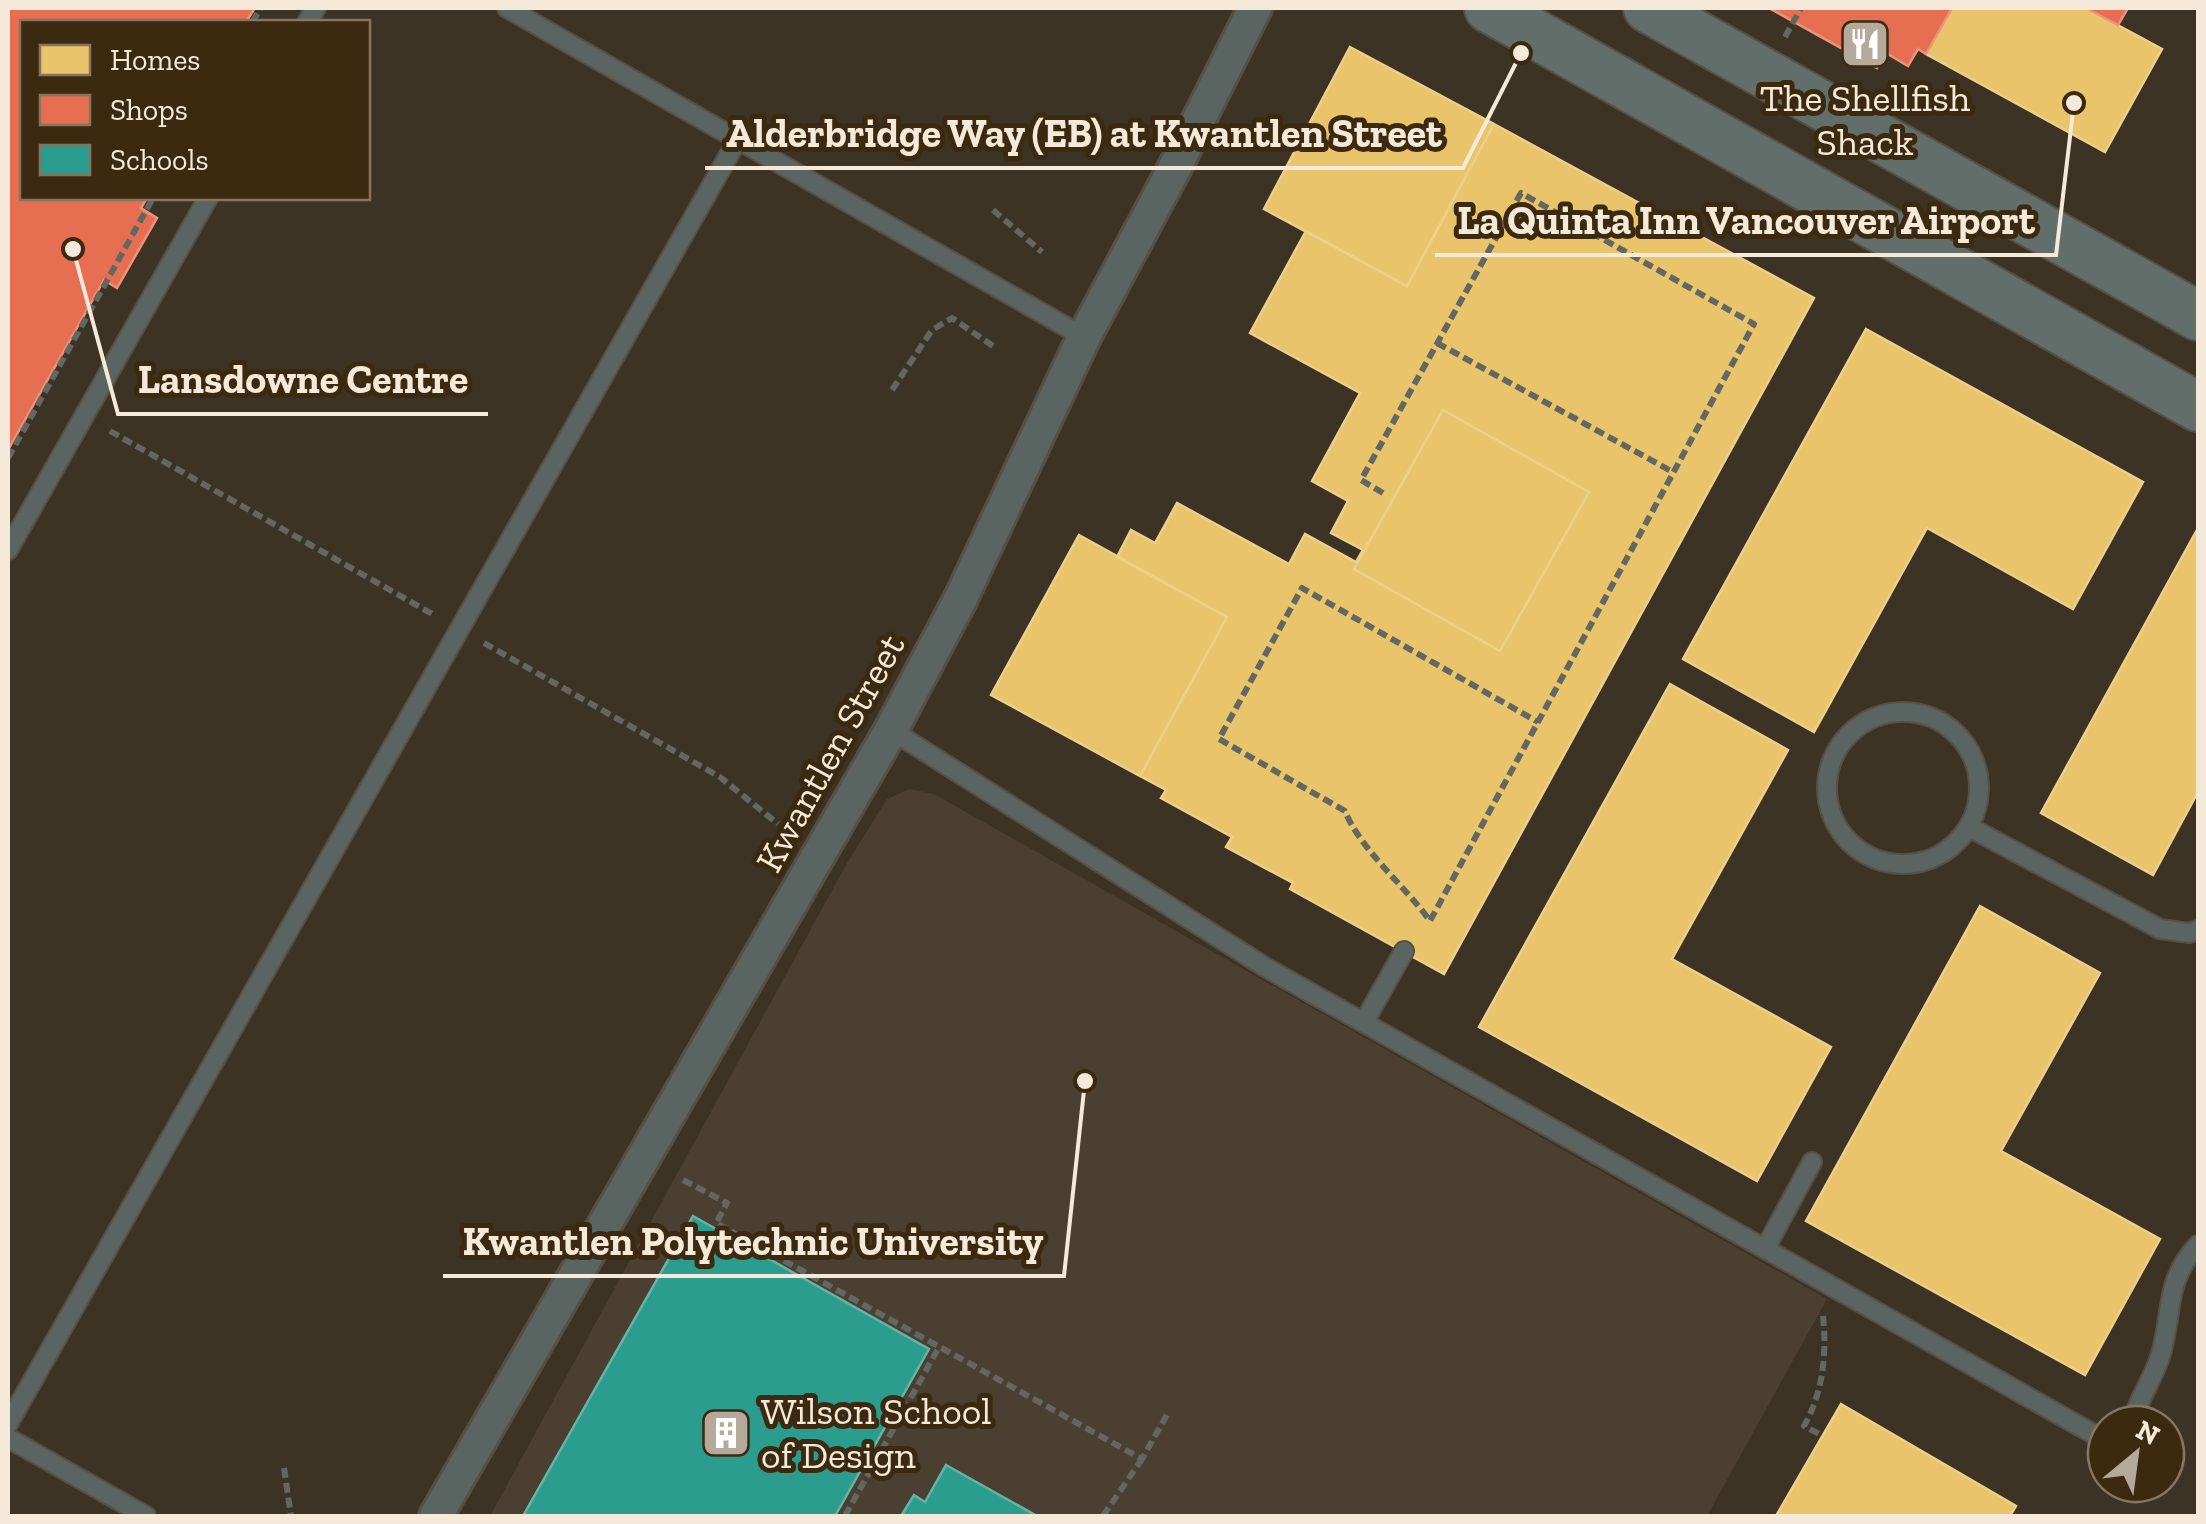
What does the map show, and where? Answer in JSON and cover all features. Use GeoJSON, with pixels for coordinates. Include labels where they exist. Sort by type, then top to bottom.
{"type":"FeatureCollection","features":[{"type":"Feature","properties":{"kind":"main road"},"geometry":{"type":"LineString","coordinates":[[1489,8],[2198,407]]}},
{"type":"Feature","properties":{"kind":"main road"},"geometry":{"type":"LineString","coordinates":[[1648,8],[2198,316]]}},
{"type":"Feature","properties":{"kind":"street","name":"Kwantlen Street"},"geometry":{"type":"LineString","coordinates":[[436,1516],[891,730],[962,598],[1084,337],[1255,8]]}},
{"type":"Feature","properties":{"kind":"lane"},"geometry":{"type":"LineString","coordinates":[[514,9],[1084,337]]}},
{"type":"Feature","properties":{"kind":"lane"},"geometry":{"type":"LineString","coordinates":[[8,1424],[738,139]]}},
{"type":"Feature","properties":{"kind":"lane"},"geometry":{"type":"LineString","coordinates":[[8,550],[207,200]]}},
{"type":"Feature","properties":{"kind":"lane"},"geometry":{"type":"LineString","coordinates":[[1915,713],[1938,720],[1958,735],[1976,767],[1978,803],[1969,827],[1952,846],[1930,859],[1905,864],[1880,861],[1857,849],[1840,830],[1829,806],[1827,781],[1834,756],[1848,736],[1878,717],[1915,713]]}},
{"type":"Feature","properties":{"kind":"lane"},"geometry":{"type":"LineString","coordinates":[[891,730],[1265,967],[2086,1430]]}},
{"type":"Feature","properties":{"kind":"lane"},"geometry":{"type":"LineString","coordinates":[[1969,827],[2160,930],[2198,930]]}},
{"type":"Feature","properties":{"kind":"lane"},"geometry":{"type":"LineString","coordinates":[[1364,1022],[1404,951]]}},
{"type":"Feature","properties":{"kind":"lane"},"geometry":{"type":"LineString","coordinates":[[1765,1248],[1812,1162]]}},
{"type":"Feature","properties":{"kind":"lane"},"geometry":{"type":"LineString","coordinates":[[2140,1404],[2159,1360],[2172,1287],[2184,1260],[2198,1245]]}},
{"type":"Feature","properties":{"kind":"lane"},"geometry":{"type":"LineString","coordinates":[[8,1438],[146,1516]]}},
{"type":"Feature","properties":{"kind":"path"},"geometry":{"type":"LineString","coordinates":[[1784,39],[1801,8]]}},
{"type":"Feature","properties":{"kind":"path"},"geometry":{"type":"LineString","coordinates":[[1383,493],[1361,480],[1521,193],[1754,324],[1674,472],[1430,921],[1352,828],[1345,810],[1219,739],[1302,588],[1538,722]]}},
{"type":"Feature","properties":{"kind":"path"},"geometry":{"type":"LineString","coordinates":[[8,458],[152,200]]}},
{"type":"Feature","properties":{"kind":"path"},"geometry":{"type":"LineString","coordinates":[[993,210],[1042,252]]}},
{"type":"Feature","properties":{"kind":"path"},"geometry":{"type":"LineString","coordinates":[[892,390],[932,330],[952,318],[993,346]]}},
{"type":"Feature","properties":{"kind":"path"},"geometry":{"type":"LineString","coordinates":[[1437,343],[1674,472]]}},
{"type":"Feature","properties":{"kind":"path"},"geometry":{"type":"LineString","coordinates":[[683,1180],[727,1203],[716,1223],[1142,1459]]}},
{"type":"Feature","properties":{"kind":"path"},"geometry":{"type":"LineString","coordinates":[[1821,1300],[1826,1343],[1812,1413],[1804,1426],[1823,1436]]}},
{"type":"Feature","properties":{"kind":"path"},"geometry":{"type":"LineString","coordinates":[[844,1516],[940,1347]]}},
{"type":"Feature","properties":{"kind":"path"},"geometry":{"type":"LineString","coordinates":[[1103,1516],[1168,1413]]}},
{"type":"Feature","properties":{"kind":"path"},"geometry":{"type":"LineString","coordinates":[[284,1468],[291,1516]]}},
{"type":"Feature","properties":{"kind":"shaded area"},"geometry":{"type":"Polygon","coordinates":[[[909,789],[934,794],[1827,1299],[1707,1516],[490,1516],[847,863],[887,799],[909,789]]]}},
{"type":"Feature","properties":{"kind":"building: Homes"},"geometry":{"type":"Polygon","coordinates":[[[1952,8],[2086,8],[2162,49],[2105,152],[1926,54],[1952,8]]]}},
{"type":"Feature","properties":{"kind":"building: Homes"},"geometry":{"type":"Polygon","coordinates":[[[1350,47],[1494,124],[1407,286],[1264,209],[1350,47]]]}},
{"type":"Feature","properties":{"kind":"building: Homes"},"geometry":{"type":"Polygon","coordinates":[[[1494,124],[1814,298],[1444,974],[1290,889],[1293,883],[1226,847],[1232,837],[1161,798],[1166,790],[1140,776],[1227,617],[1117,557],[1131,530],[1155,543],[1177,503],[1289,564],[1305,534],[1356,562],[1363,550],[1331,533],[1348,501],[1312,481],[1360,393],[1250,333],[1306,231],[1407,286],[1494,124]]]}},
{"type":"Feature","properties":{"kind":"building: Homes"},"geometry":{"type":"Polygon","coordinates":[[[1866,329],[2143,482],[2073,609],[1927,528],[1814,732],[1683,659],[1866,329]]]}},
{"type":"Feature","properties":{"kind":"building: Homes"},"geometry":{"type":"Polygon","coordinates":[[[1443,410],[1589,492],[1500,651],[1354,569],[1443,410]]]}},
{"type":"Feature","properties":{"kind":"building: Homes"},"geometry":{"type":"Polygon","coordinates":[[[2198,528],[2198,792],[2153,875],[2041,813],[2198,528]]]}},
{"type":"Feature","properties":{"kind":"building: Homes"},"geometry":{"type":"Polygon","coordinates":[[[1079,535],[1227,617],[1140,776],[991,695],[1079,535]]]}},
{"type":"Feature","properties":{"kind":"building: Homes"},"geometry":{"type":"Polygon","coordinates":[[[1670,684],[1788,750],[1672,959],[1831,1047],[1757,1181],[1479,1027],[1670,684]]]}},
{"type":"Feature","properties":{"kind":"building: Homes"},"geometry":{"type":"Polygon","coordinates":[[[1980,906],[2100,973],[2001,1151],[2160,1239],[2085,1375],[1806,1221],[1980,906]]]}},
{"type":"Feature","properties":{"kind":"building: Homes"},"geometry":{"type":"Polygon","coordinates":[[[1841,1404],[2016,1506],[2010,1516],[1776,1516],[1841,1404]]]}},
{"type":"Feature","properties":{"kind":"building: Shops"},"geometry":{"type":"Polygon","coordinates":[[[8,8],[255,8],[247,20],[20,20],[20,200],[146,200],[141,208],[157,218],[117,288],[104,280],[8,450],[8,8]]]}},
{"type":"Feature","properties":{"kind":"building: Shops"},"geometry":{"type":"Polygon","coordinates":[[[1769,8],[1952,8],[1926,54],[1918,49],[1908,66],[1886,53],[1877,68],[1769,8]]]}},
{"type":"Feature","properties":{"kind":"building: Shops"},"geometry":{"type":"Polygon","coordinates":[[[2086,8],[2128,8],[2118,25],[2086,8]]]}},
{"type":"Feature","properties":{"kind":"building: Schools","name":"Wilson School of Design"},"geometry":{"type":"Polygon","coordinates":[[[693,1216],[929,1349],[835,1516],[523,1516],[693,1216]]]}},
{"type":"Feature","properties":{"kind":"building: Schools"},"geometry":{"type":"Polygon","coordinates":[[[946,1465],[1037,1516],[901,1516],[914,1495],[925,1502],[946,1465]]]}},
{"type":"Feature","properties":{"kind":"place","name":"The Shellfish Shack"},"geometry":{"type":"Point","coordinates":[1865,44]}},
{"type":"Feature","properties":{"kind":"place","name":"Alderbridge Way (EB) at Kwantlen Street"},"geometry":{"type":"Point","coordinates":[1521,53]}},
{"type":"Feature","properties":{"kind":"place","name":"La Quinta Inn Vancouver Airport"},"geometry":{"type":"Point","coordinates":[2074,103]}},
{"type":"Feature","properties":{"kind":"place","name":"Lansdowne Centre"},"geometry":{"type":"Point","coordinates":[73,249]}},
{"type":"Feature","properties":{"kind":"place","name":"Kwantlen Polytechnic University"},"geometry":{"type":"Point","coordinates":[1085,1081]}},
{"type":"Feature","properties":{"kind":"place","name":"Wilson School of Design"},"geometry":{"type":"Point","coordinates":[726,1433]}}]}
